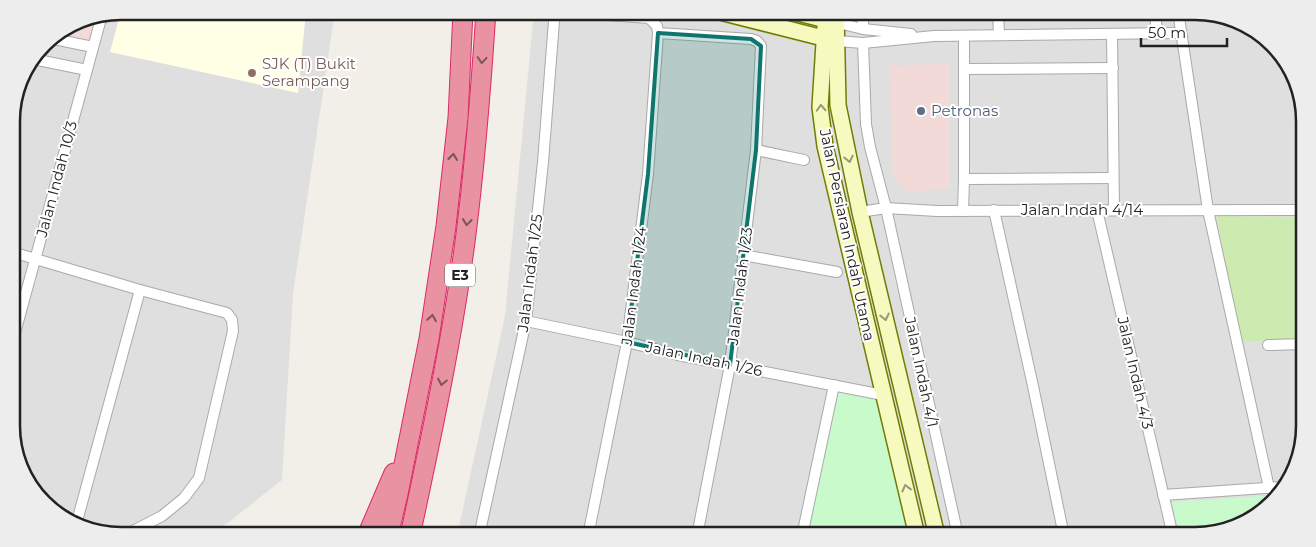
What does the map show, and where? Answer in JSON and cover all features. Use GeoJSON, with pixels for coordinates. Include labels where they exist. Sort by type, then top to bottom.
{"type":"FeatureCollection","features":[{"type":"Feature","properties":{"kind":"highway","name":"E3"},"geometry":{"type":"LineString","coordinates":[[390,527],[429,339],[446,226],[458,118],[463,20]]}},
{"type":"Feature","properties":{"kind":"highway","name":"E3"},"geometry":{"type":"LineString","coordinates":[[412,527],[436,414],[465,242],[479,115],[485,20]]}},
{"type":"Feature","properties":{"kind":"highway"},"geometry":{"type":"LineString","coordinates":[[371,527],[410,435]]}},
{"type":"Feature","properties":{"kind":"main road"},"geometry":{"type":"LineString","coordinates":[[751,20],[830,40],[831,20]]}},
{"type":"Feature","properties":{"kind":"main road","name":"Jalan Persiaran Indah Utama"},"geometry":{"type":"LineString","coordinates":[[830,40],[838,105],[860,212],[935,527]]}},
{"type":"Feature","properties":{"kind":"main road","name":"Jalan Persiaran Indah Utama"},"geometry":{"type":"LineString","coordinates":[[830,40],[820,107],[825,146],[915,527]]}},
{"type":"Feature","properties":{"kind":"street","name":"Jalan Indah 1/25"},"geometry":{"type":"LineString","coordinates":[[481,527],[526,321],[543,162],[554,20]]}},
{"type":"Feature","properties":{"kind":"street"},"geometry":{"type":"LineString","coordinates":[[651,20],[657,26],[658,33]]}},
{"type":"Feature","properties":{"kind":"street"},"geometry":{"type":"LineString","coordinates":[[841,20],[863,29],[934,36],[1182,33]]}},
{"type":"Feature","properties":{"kind":"street"},"geometry":{"type":"LineString","coordinates":[[863,20],[863,29]]}},
{"type":"Feature","properties":{"kind":"street"},"geometry":{"type":"LineString","coordinates":[[998,20],[999,35]]}},
{"type":"Feature","properties":{"kind":"street"},"geometry":{"type":"LineString","coordinates":[[1156,20],[1158,34]]}},
{"type":"Feature","properties":{"kind":"street"},"geometry":{"type":"LineString","coordinates":[[1180,20],[1208,210],[1269,488]]}},
{"type":"Feature","properties":{"kind":"street","name":"Jalan Indah 10/3"},"geometry":{"type":"LineString","coordinates":[[20,314],[100,22]]}},
{"type":"Feature","properties":{"kind":"street","name":"Jalan Indah 1/23"},"geometry":{"type":"LineString","coordinates":[[658,33],[751,39],[757,41],[761,46],[756,150],[730,365],[699,527]]}},
{"type":"Feature","properties":{"kind":"street","name":"Jalan Indah 1/24"},"geometry":{"type":"LineString","coordinates":[[590,527],[628,342],[648,174],[658,33]]}},
{"type":"Feature","properties":{"kind":"street"},"geometry":{"type":"LineString","coordinates":[[1112,34],[1114,210]]}},
{"type":"Feature","properties":{"kind":"street"},"geometry":{"type":"LineString","coordinates":[[830,40],[864,43],[934,36]]}},
{"type":"Feature","properties":{"kind":"street"},"geometry":{"type":"LineString","coordinates":[[963,211],[964,36]]}},
{"type":"Feature","properties":{"kind":"street"},"geometry":{"type":"LineString","coordinates":[[61,40],[93,47]]}},
{"type":"Feature","properties":{"kind":"street","name":"Jalan Indah 4/1"},"geometry":{"type":"LineString","coordinates":[[864,43],[866,124],[956,527]]}},
{"type":"Feature","properties":{"kind":"street"},"geometry":{"type":"LineString","coordinates":[[41,61],[87,70]]}},
{"type":"Feature","properties":{"kind":"street"},"geometry":{"type":"LineString","coordinates":[[964,69],[1113,68]]}},
{"type":"Feature","properties":{"kind":"street"},"geometry":{"type":"LineString","coordinates":[[756,150],[804,160]]}},
{"type":"Feature","properties":{"kind":"street"},"geometry":{"type":"LineString","coordinates":[[964,179],[1113,178]]}},
{"type":"Feature","properties":{"kind":"street","name":"Jalan Indah 4/14"},"geometry":{"type":"LineString","coordinates":[[860,212],[886,208],[963,211],[1296,210]]}},
{"type":"Feature","properties":{"kind":"street"},"geometry":{"type":"LineString","coordinates":[[994,210],[1062,527]]}},
{"type":"Feature","properties":{"kind":"street","name":"Jalan Indah 4/3"},"geometry":{"type":"LineString","coordinates":[[1097,210],[1171,527]]}},
{"type":"Feature","properties":{"kind":"street"},"geometry":{"type":"LineString","coordinates":[[20,254],[140,290],[227,313],[232,320],[232,331],[199,478],[184,498],[162,516],[141,527]]}},
{"type":"Feature","properties":{"kind":"street"},"geometry":{"type":"LineString","coordinates":[[743,255],[837,272]]}},
{"type":"Feature","properties":{"kind":"street"},"geometry":{"type":"LineString","coordinates":[[78,517],[140,290]]}},
{"type":"Feature","properties":{"kind":"street","name":"Jalan Indah 1/26"},"geometry":{"type":"LineString","coordinates":[[526,321],[628,342],[678,355],[883,395]]}},
{"type":"Feature","properties":{"kind":"street"},"geometry":{"type":"LineString","coordinates":[[1268,345],[1296,344]]}},
{"type":"Feature","properties":{"kind":"street"},"geometry":{"type":"LineString","coordinates":[[804,527],[834,385]]}},
{"type":"Feature","properties":{"kind":"street"},"geometry":{"type":"LineString","coordinates":[[1163,495],[1275,487]]}},
{"type":"Feature","properties":{"kind":"highlighted area"},"geometry":{"type":"Polygon","coordinates":[[[658,33],[751,39],[761,46],[756,150],[730,365],[627,342],[648,174],[658,33]]]}},
{"type":"Feature","properties":{"kind":"shaded area"},"geometry":{"type":"Polygon","coordinates":[[[115,20],[334,20],[293,294],[282,480],[221,527],[121,527],[95,524],[71,513],[50,497],[34,476],[23,452],[20,426],[20,115],[23,95],[30,77],[45,55],[65,37],[89,25],[115,20]]]}},
{"type":"Feature","properties":{"kind":"shaded area","name":"SJK (T) Bukit Serampang"},"geometry":{"type":"Polygon","coordinates":[[[119,20],[305,20],[298,93],[110,52],[119,20]]]}},
{"type":"Feature","properties":{"kind":"shaded area"},"geometry":{"type":"Polygon","coordinates":[[[533,20],[1201,20],[1227,25],[1256,41],[1275,60],[1293,95],[1296,121],[1296,426],[1293,452],[1282,476],[1266,497],[1251,510],[1227,522],[1201,527],[459,527],[505,316],[533,20]]]}},
{"type":"Feature","properties":{"kind":"shaded area"},"geometry":{"type":"Polygon","coordinates":[[[95,24],[90,42],[65,37],[77,30],[95,24]]]}},
{"type":"Feature","properties":{"kind":"shaded area"},"geometry":{"type":"Polygon","coordinates":[[[950,63],[950,188],[907,193],[893,178],[889,66],[950,63]]]}},
{"type":"Feature","properties":{"kind":"green space"},"geometry":{"type":"Polygon","coordinates":[[[1217,216],[1296,217],[1296,341],[1238,341],[1217,216]]]}},
{"type":"Feature","properties":{"kind":"green space"},"geometry":{"type":"Polygon","coordinates":[[[838,389],[881,397],[909,527],[809,527],[838,389]]]}},
{"type":"Feature","properties":{"kind":"green space"},"geometry":{"type":"Polygon","coordinates":[[[1267,495],[1251,510],[1239,517],[1227,522],[1201,527],[1177,527],[1172,502],[1267,495]]]}},
{"type":"Feature","properties":{"kind":"place","name":"SJK (T) Bukit Serampang"},"geometry":{"type":"Point","coordinates":[252,73]}},
{"type":"Feature","properties":{"kind":"place","name":"Petronas"},"geometry":{"type":"Point","coordinates":[921,111]}}]}
